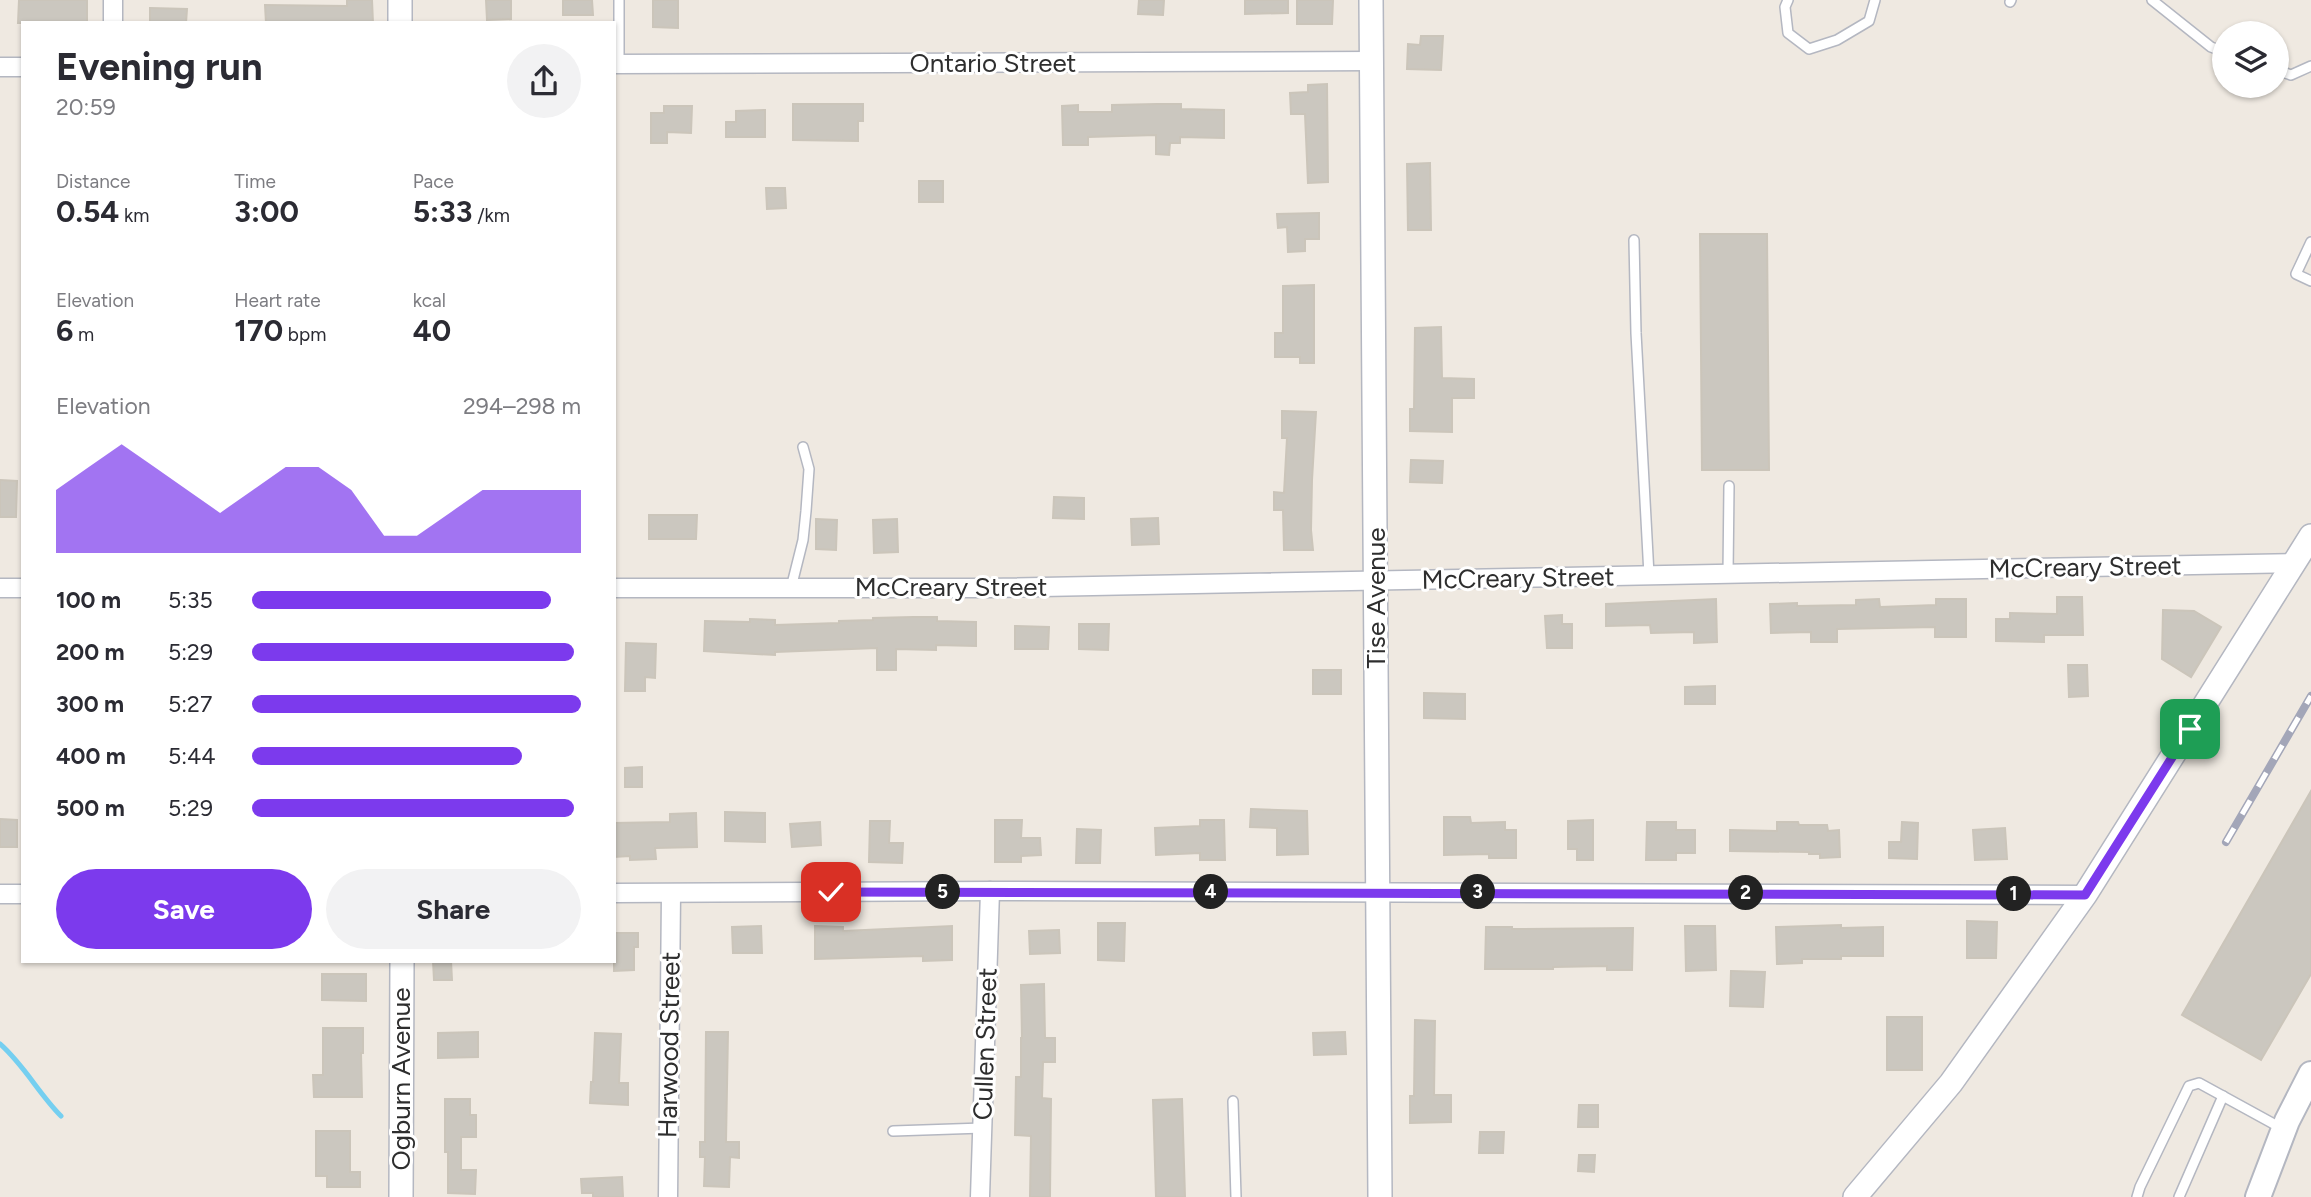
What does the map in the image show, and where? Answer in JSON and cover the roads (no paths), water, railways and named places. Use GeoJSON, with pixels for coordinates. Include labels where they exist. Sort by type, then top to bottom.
{"type":"FeatureCollection","features":[{"type":"Feature","properties":{"kind":"main road"},"geometry":{"type":"LineString","coordinates":[[2258,1197],[2284,1129],[2311,1074]]}},
{"type":"Feature","properties":{"kind":"street"},"geometry":{"type":"LineString","coordinates":[[113,0],[113,21]]}},
{"type":"Feature","properties":{"kind":"street"},"geometry":{"type":"LineString","coordinates":[[400,0],[400,21]]}},
{"type":"Feature","properties":{"kind":"street","name":"Tise Avenue"},"geometry":{"type":"LineString","coordinates":[[1371,0],[1380,1197]]}},
{"type":"Feature","properties":{"kind":"street","name":"Ontario Street"},"geometry":{"type":"LineString","coordinates":[[617,64],[1371,61]]}},
{"type":"Feature","properties":{"kind":"street"},"geometry":{"type":"LineString","coordinates":[[0,67],[21,67]]}},
{"type":"Feature","properties":{"kind":"street"},"geometry":{"type":"LineString","coordinates":[[1854,1197],[1951,1083],[2085,895],[2311,537]]}},
{"type":"Feature","properties":{"kind":"street","name":"McCreary Street"},"geometry":{"type":"LineString","coordinates":[[616,588],[989,588],[2295,563]]}},
{"type":"Feature","properties":{"kind":"street"},"geometry":{"type":"LineString","coordinates":[[0,588],[21,588]]}},
{"type":"Feature","properties":{"kind":"street"},"geometry":{"type":"LineString","coordinates":[[616,893],[990,891],[2085,895]]}},
{"type":"Feature","properties":{"kind":"street","name":"Cullen Street"},"geometry":{"type":"LineString","coordinates":[[980,1197],[990,891]]}},
{"type":"Feature","properties":{"kind":"street"},"geometry":{"type":"LineString","coordinates":[[0,894],[21,894]]}},
{"type":"Feature","properties":{"kind":"street","name":"Harwood Street"},"geometry":{"type":"LineString","coordinates":[[668,1197],[671,894]]}},
{"type":"Feature","properties":{"kind":"street","name":"Ogburn Avenue"},"geometry":{"type":"LineString","coordinates":[[401,1197],[402,963]]}},
{"type":"Feature","properties":{"kind":"lane"},"geometry":{"type":"LineString","coordinates":[[617,64],[619,0]]}},
{"type":"Feature","properties":{"kind":"lane"},"geometry":{"type":"LineString","coordinates":[[1787,0],[1785,7],[1788,33],[1809,49],[1837,40],[1869,21],[1875,0]]}},
{"type":"Feature","properties":{"kind":"lane"},"geometry":{"type":"LineString","coordinates":[[2152,0],[2212,47]]}},
{"type":"Feature","properties":{"kind":"lane"},"geometry":{"type":"LineString","coordinates":[[2289,74],[2311,66]]}},
{"type":"Feature","properties":{"kind":"lane"},"geometry":{"type":"LineString","coordinates":[[1634,240],[1636,333],[1649,575]]}},
{"type":"Feature","properties":{"kind":"lane"},"geometry":{"type":"LineString","coordinates":[[2311,242],[2296,274],[2311,281]]}},
{"type":"Feature","properties":{"kind":"lane"},"geometry":{"type":"LineString","coordinates":[[791,588],[801,548],[806,511],[809,468],[803,447]]}},
{"type":"Feature","properties":{"kind":"lane"},"geometry":{"type":"LineString","coordinates":[[1728,574],[1729,486]]}},
{"type":"Feature","properties":{"kind":"lane"},"geometry":{"type":"LineString","coordinates":[[2137,1197],[2189,1086],[2199,1083],[2284,1129]]}},
{"type":"Feature","properties":{"kind":"lane"},"geometry":{"type":"LineString","coordinates":[[2179,1197],[2223,1096]]}},
{"type":"Feature","properties":{"kind":"lane"},"geometry":{"type":"LineString","coordinates":[[1233,1101],[1236,1197]]}},
{"type":"Feature","properties":{"kind":"lane"},"geometry":{"type":"LineString","coordinates":[[893,1131],[982,1128]]}},
{"type":"Feature","properties":{"kind":"waterway"},"geometry":{"type":"LineString","coordinates":[[0,1044],[61,1116]]}},
{"type":"Feature","properties":{"kind":"railway"},"geometry":{"type":"LineString","coordinates":[[2226,842],[2311,696]]}}]}
